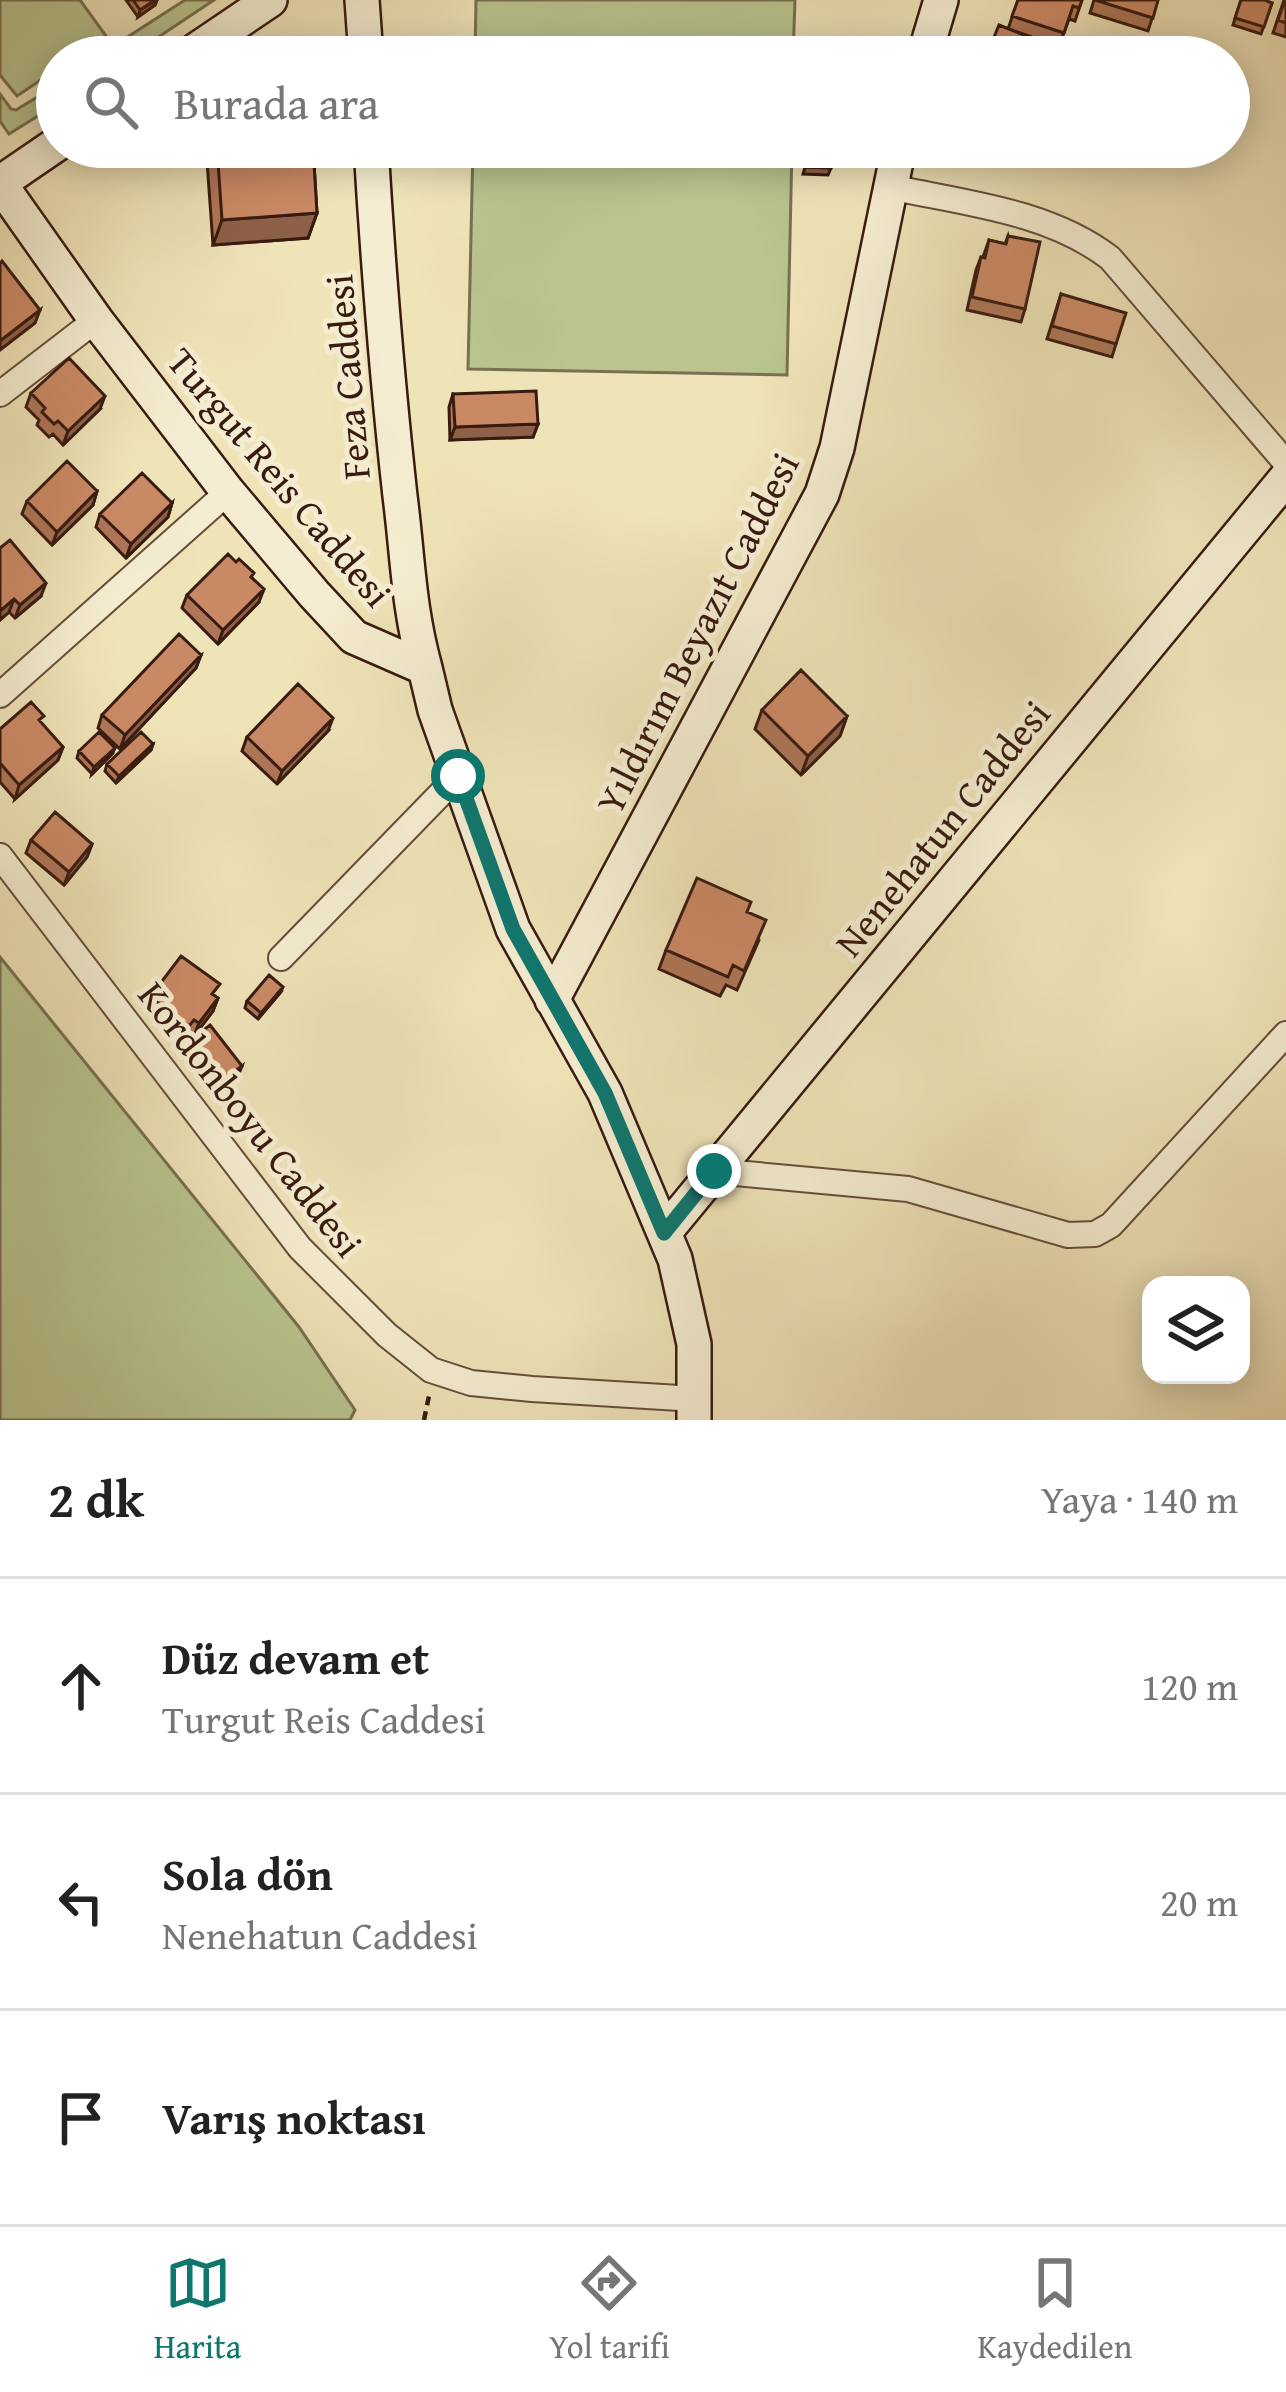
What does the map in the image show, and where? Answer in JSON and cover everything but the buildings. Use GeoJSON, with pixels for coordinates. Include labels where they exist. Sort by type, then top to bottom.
{"type":"FeatureCollection","features":[{"type":"Feature","properties":{"kind":"street"},"geometry":{"type":"LineString","coordinates":[[217,36],[270,0]]}},
{"type":"Feature","properties":{"kind":"street"},"geometry":{"type":"LineString","coordinates":[[362,0],[365,36]]}},
{"type":"Feature","properties":{"kind":"street"},"geometry":{"type":"LineString","coordinates":[[930,36],[941,0]]}},
{"type":"Feature","properties":{"kind":"street"},"geometry":{"type":"LineString","coordinates":[[0,183],[36,158]]}},
{"type":"Feature","properties":{"kind":"street","name":"Feza Caddesi"},"geometry":{"type":"LineString","coordinates":[[372,168],[406,578],[425,668]]}},
{"type":"Feature","properties":{"kind":"street","name":"Yıldırım Beyazıt Caddesi"},"geometry":{"type":"LineString","coordinates":[[552,1000],[823,494],[837,448],[894,168]]}},
{"type":"Feature","properties":{"kind":"street","name":"Turgut Reis Caddesi"},"geometry":{"type":"LineString","coordinates":[[0,183],[96,320],[228,492],[354,637],[425,668]]}},
{"type":"Feature","properties":{"kind":"street"},"geometry":{"type":"LineString","coordinates":[[890,187],[1031,219],[1090,243],[1110,259],[1286,463]]}},
{"type":"Feature","properties":{"kind":"street"},"geometry":{"type":"LineString","coordinates":[[0,394],[96,320]]}},
{"type":"Feature","properties":{"kind":"street","name":"Nenehatun Caddesi"},"geometry":{"type":"LineString","coordinates":[[664,1233],[1286,478]]}},
{"type":"Feature","properties":{"kind":"street"},"geometry":{"type":"LineString","coordinates":[[0,695],[228,492]]}},
{"type":"Feature","properties":{"kind":"street"},"geometry":{"type":"LineString","coordinates":[[425,668],[435,710],[507,916],[605,1093],[675,1259],[694,1343],[695,1409]]}},
{"type":"Feature","properties":{"kind":"street"},"geometry":{"type":"LineString","coordinates":[[280,958],[458,776]]}},
{"type":"Feature","properties":{"kind":"street","name":"Kordonboyu Caddesi"},"geometry":{"type":"LineString","coordinates":[[0,856],[300,1248],[401,1347],[431,1370],[471,1383],[695,1409]]}},
{"type":"Feature","properties":{"kind":"street"},"geometry":{"type":"LineString","coordinates":[[714,1171],[908,1189],[1068,1235],[1095,1234],[1111,1225],[1286,1034]]}},
{"type":"Feature","properties":{"kind":"green space"},"geometry":{"type":"Polygon","coordinates":[[[0,0],[80,0],[106,36],[36,36],[36,83],[17,96],[0,75],[0,0]]]}},
{"type":"Feature","properties":{"kind":"green space"},"geometry":{"type":"Polygon","coordinates":[[[185,0],[214,0],[160,36],[129,36],[185,0]]]}},
{"type":"Feature","properties":{"kind":"green space"},"geometry":{"type":"Polygon","coordinates":[[[476,0],[795,0],[794,36],[475,36],[476,0]]]}},
{"type":"Feature","properties":{"kind":"green space"},"geometry":{"type":"Polygon","coordinates":[[[0,94],[16,110],[36,98],[36,117],[9,134],[0,121],[0,94]]]}},
{"type":"Feature","properties":{"kind":"green space"},"geometry":{"type":"Polygon","coordinates":[[[473,168],[792,168],[787,375],[468,369],[473,168]]]}},
{"type":"Feature","properties":{"kind":"green space"},"geometry":{"type":"Polygon","coordinates":[[[0,957],[299,1327],[355,1410],[350,1420],[0,1420],[0,957]]]}},
{"type":"Feature","properties":{"kind":"route"},"geometry":{"type":"LineString","coordinates":[[458,776],[513,929],[605,1093],[664,1233],[714,1171]]}}]}
